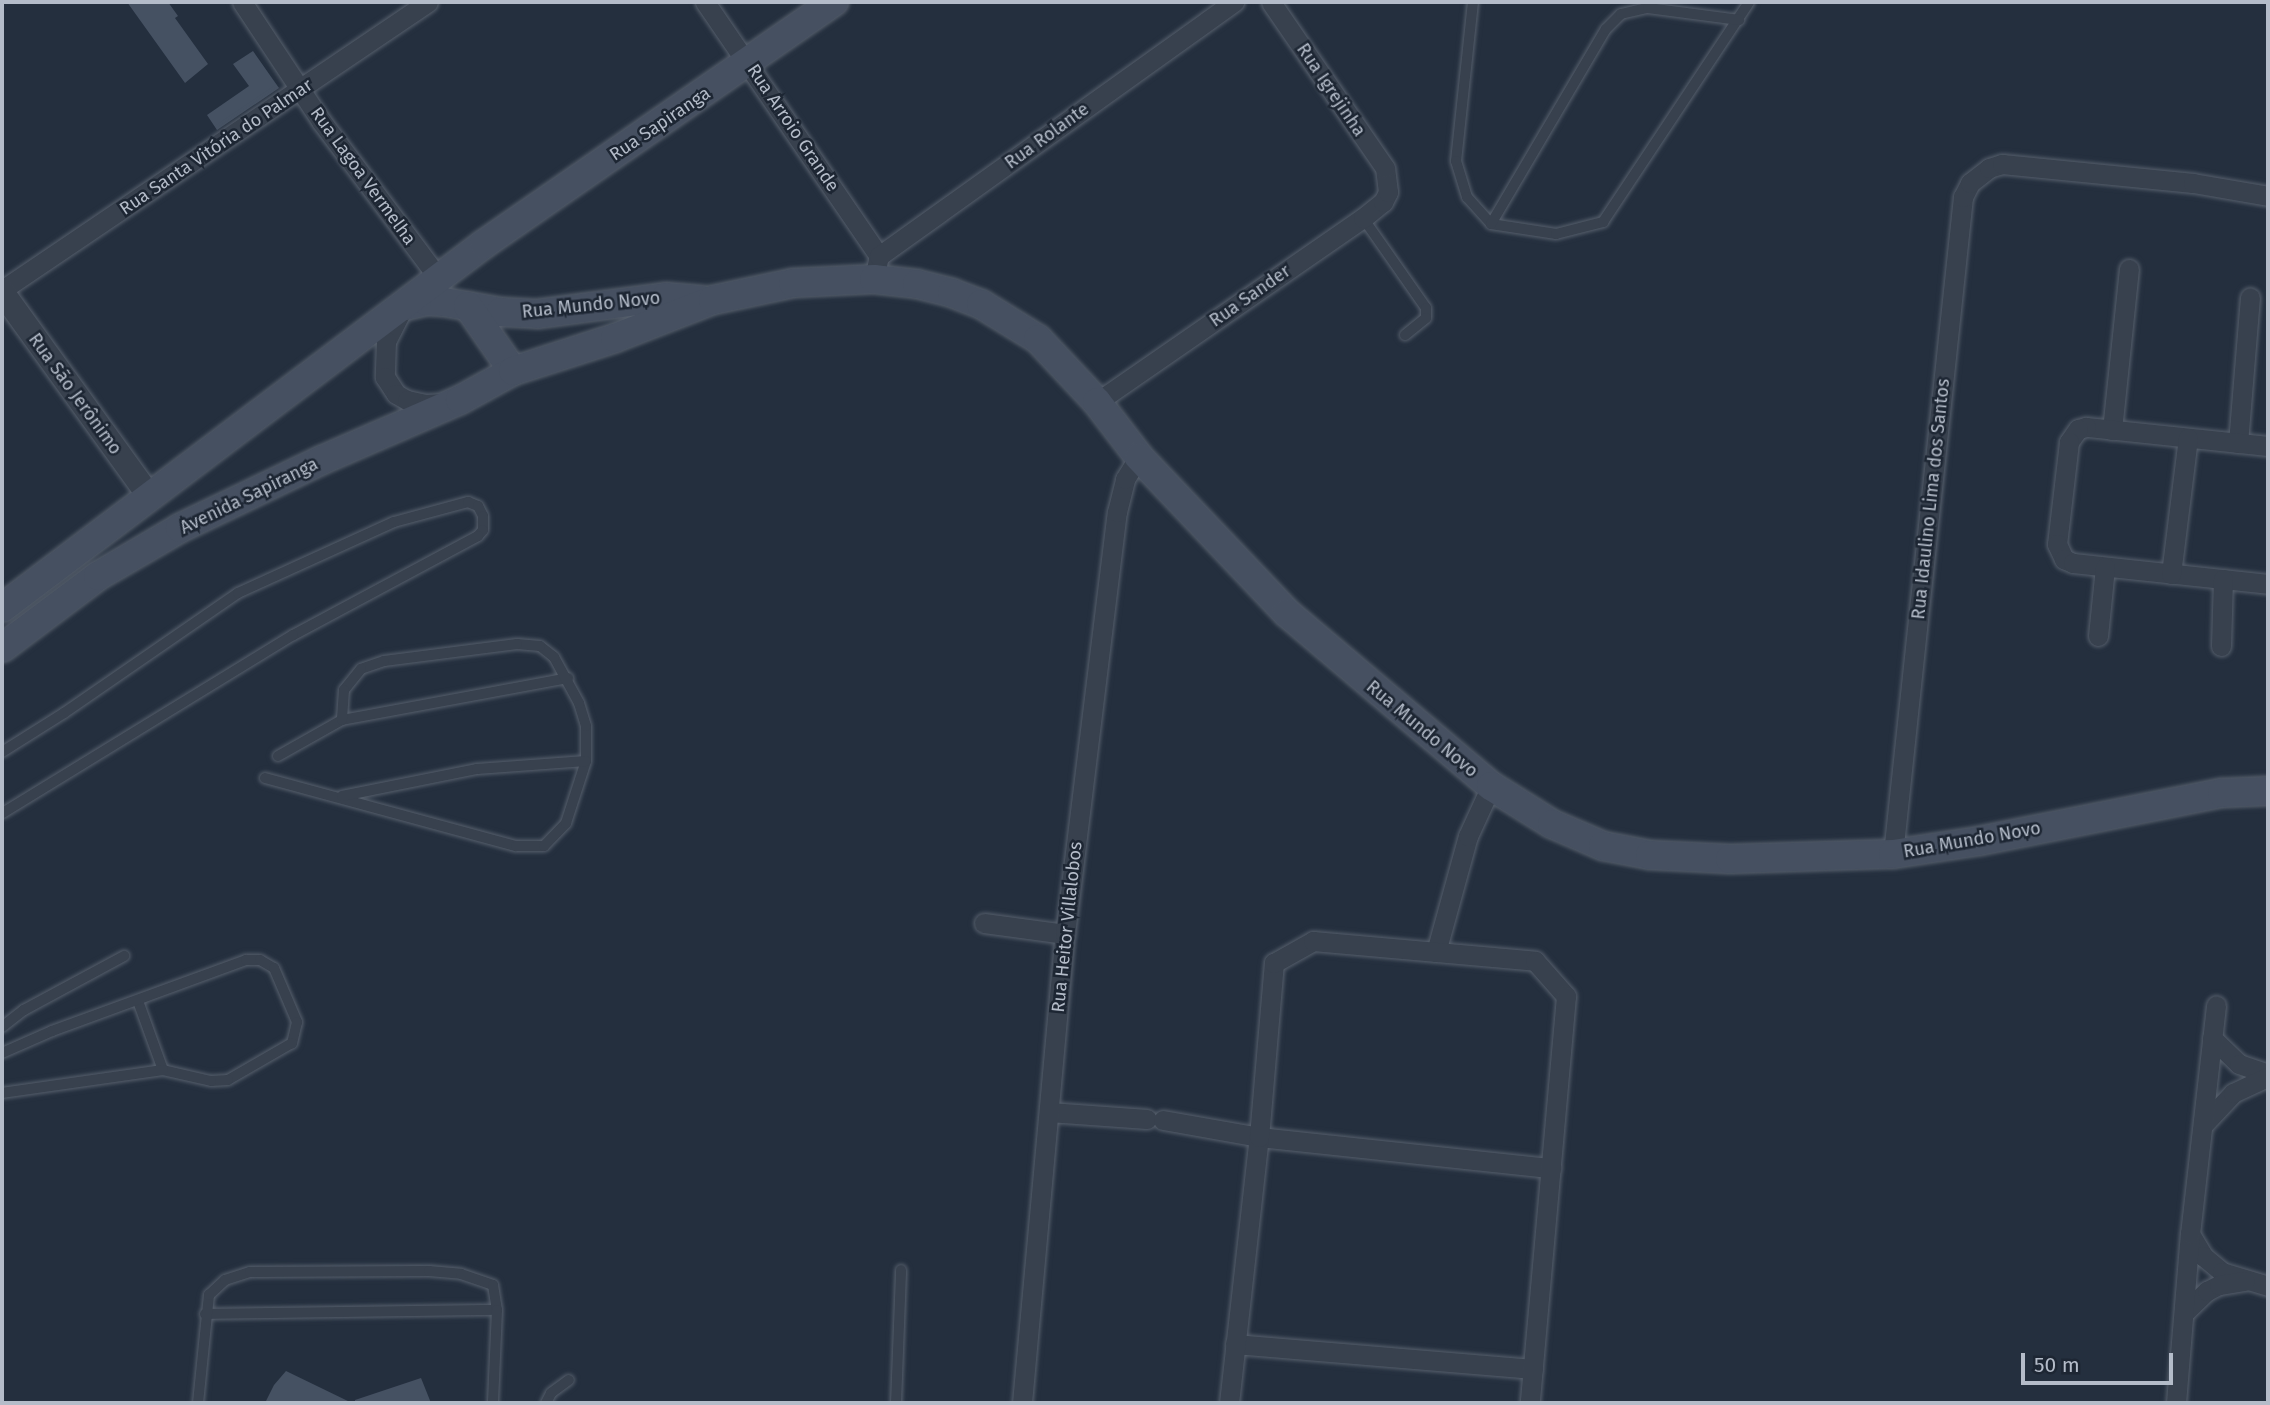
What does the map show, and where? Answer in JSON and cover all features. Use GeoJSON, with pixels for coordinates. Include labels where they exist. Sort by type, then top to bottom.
{"type":"FeatureCollection","features":[{"type":"Feature","properties":{"kind":"main road","name":"Rua Sapiranga"},"geometry":{"type":"LineString","coordinates":[[405,306],[484,244],[750,63],[834,2]]}},
{"type":"Feature","properties":{"kind":"main road"},"geometry":{"type":"LineString","coordinates":[[484,244],[470,274],[468,306],[513,371]]}},
{"type":"Feature","properties":{"kind":"main road","name":"Rua Mundo Novo"},"geometry":{"type":"LineString","coordinates":[[513,371],[615,338],[713,300],[876,267],[917,284],[952,293],[1013,322],[1038,339],[1097,402],[1139,457],[1287,613],[1491,786],[1552,824],[1623,851],[1731,859],[1893,854],[1979,841],[2222,793],[2268,791]]}},
{"type":"Feature","properties":{"kind":"main road","name":"Rua Mundo Novo"},"geometry":{"type":"LineString","coordinates":[[468,306],[501,312],[537,314],[666,297],[713,300]]}},
{"type":"Feature","properties":{"kind":"main road"},"geometry":{"type":"LineString","coordinates":[[2,608],[405,306],[426,301],[468,306]]}},
{"type":"Feature","properties":{"kind":"main road","name":"Avenida Sapiranga"},"geometry":{"type":"LineString","coordinates":[[2,648],[98,576],[180,528],[322,460],[460,400],[513,371]]}},
{"type":"Feature","properties":{"kind":"street","name":"Rua Lagoa Vermelha"},"geometry":{"type":"LineString","coordinates":[[243,2],[301,90],[439,279]]}},
{"type":"Feature","properties":{"kind":"street","name":"Rua Santa Vitória do Palmar"},"geometry":{"type":"LineString","coordinates":[[2,291],[428,2]]}},
{"type":"Feature","properties":{"kind":"street","name":"Rua Arroio Grande"},"geometry":{"type":"LineString","coordinates":[[705,2],[750,63],[876,267]]}},
{"type":"Feature","properties":{"kind":"street","name":"Rua Rolante"},"geometry":{"type":"LineString","coordinates":[[876,267],[1234,2]]}},
{"type":"Feature","properties":{"kind":"street","name":"Rua Igrejinha"},"geometry":{"type":"LineString","coordinates":[[1271,2],[1385,168],[1388,179]]}},
{"type":"Feature","properties":{"kind":"street","name":"Rua Idaulino Lima dos Santos"},"geometry":{"type":"LineString","coordinates":[[1893,854],[1964,197],[1970,183],[2001,164],[2193,183],[2268,196]]}},
{"type":"Feature","properties":{"kind":"street","name":"Rua Sander"},"geometry":{"type":"LineString","coordinates":[[1097,402],[1363,218],[1383,202],[1388,192],[1388,179]]}},
{"type":"Feature","properties":{"kind":"street"},"geometry":{"type":"LineString","coordinates":[[2112,430],[2129,269]]}},
{"type":"Feature","properties":{"kind":"street","name":"Rua São Jerônimo"},"geometry":{"type":"LineString","coordinates":[[2,291],[149,496]]}},
{"type":"Feature","properties":{"kind":"street"},"geometry":{"type":"LineString","coordinates":[[2238,443],[2250,297]]}},
{"type":"Feature","properties":{"kind":"street"},"geometry":{"type":"LineString","coordinates":[[405,306],[386,341],[384,360],[390,386],[407,400],[426,404],[460,400]]}},
{"type":"Feature","properties":{"kind":"street"},"geometry":{"type":"LineString","coordinates":[[2268,446],[2086,427],[2072,434],[2057,544],[2064,559],[2105,567],[2268,583]]}},
{"type":"Feature","properties":{"kind":"street"},"geometry":{"type":"LineString","coordinates":[[2171,574],[2188,438]]}},
{"type":"Feature","properties":{"kind":"street","name":"Rua Heitor Villalobos"},"geometry":{"type":"LineString","coordinates":[[1022,1403],[1065,934],[1117,512],[1125,479],[1139,457]]}},
{"type":"Feature","properties":{"kind":"street"},"geometry":{"type":"LineString","coordinates":[[2098,636],[2105,567]]}},
{"type":"Feature","properties":{"kind":"street"},"geometry":{"type":"LineString","coordinates":[[2221,646],[2223,579]]}},
{"type":"Feature","properties":{"kind":"street"},"geometry":{"type":"LineString","coordinates":[[1436,952],[1468,836],[1491,786]]}},
{"type":"Feature","properties":{"kind":"street"},"geometry":{"type":"LineString","coordinates":[[984,923],[1065,934]]}},
{"type":"Feature","properties":{"kind":"street"},"geometry":{"type":"LineString","coordinates":[[1229,1403],[1259,1137],[1274,963],[1313,941],[1535,961],[1566,996],[1530,1403]]}},
{"type":"Feature","properties":{"kind":"street"},"geometry":{"type":"LineString","coordinates":[[2176,1403],[2190,1234],[2216,1005]]}},
{"type":"Feature","properties":{"kind":"street"},"geometry":{"type":"LineString","coordinates":[[2213,1038],[2239,1064],[2268,1076]]}},
{"type":"Feature","properties":{"kind":"street"},"geometry":{"type":"LineString","coordinates":[[2203,1126],[2233,1093],[2268,1076]]}},
{"type":"Feature","properties":{"kind":"street"},"geometry":{"type":"LineString","coordinates":[[1049,1112],[1155,1119],[1259,1137],[1551,1168]]}},
{"type":"Feature","properties":{"kind":"street"},"geometry":{"type":"LineString","coordinates":[[2190,1234],[2213,1265],[2246,1281],[2268,1286]]}},
{"type":"Feature","properties":{"kind":"street"},"geometry":{"type":"LineString","coordinates":[[2184,1312],[2207,1291],[2219,1285],[2246,1281]]}},
{"type":"Feature","properties":{"kind":"street"},"geometry":{"type":"LineString","coordinates":[[1235,1345],[1533,1369]]}},
{"type":"Feature","properties":{"kind":"lane"},"geometry":{"type":"LineString","coordinates":[[1474,2],[1456,161],[1467,197],[1491,224],[1556,234],[1604,222],[1749,2]]}},
{"type":"Feature","properties":{"kind":"lane"},"geometry":{"type":"LineString","coordinates":[[1491,224],[1606,29],[1621,14],[1648,8],[1739,20]]}},
{"type":"Feature","properties":{"kind":"lane"},"geometry":{"type":"LineString","coordinates":[[1363,218],[1426,308],[1426,318],[1405,335]]}},
{"type":"Feature","properties":{"kind":"lane"},"geometry":{"type":"LineString","coordinates":[[2,751],[64,713],[238,593],[394,522],[468,502],[478,506],[483,522],[478,536],[293,635],[2,813]]}},
{"type":"Feature","properties":{"kind":"lane"},"geometry":{"type":"LineString","coordinates":[[265,778],[516,846],[544,846],[566,823],[586,761],[586,726],[568,678],[554,657],[540,646],[517,644],[384,661],[360,669],[344,690],[342,720]]}},
{"type":"Feature","properties":{"kind":"lane"},"geometry":{"type":"LineString","coordinates":[[278,757],[342,720],[568,678]]}},
{"type":"Feature","properties":{"kind":"lane"},"geometry":{"type":"LineString","coordinates":[[338,797],[477,769],[586,761]]}},
{"type":"Feature","properties":{"kind":"lane"},"geometry":{"type":"LineString","coordinates":[[2,1027],[24,1010],[124,956]]}},
{"type":"Feature","properties":{"kind":"lane"},"geometry":{"type":"LineString","coordinates":[[2,1053],[52,1031],[246,960],[260,960],[274,968],[297,1022],[292,1043],[228,1080],[211,1081],[163,1070],[2,1093]]}},
{"type":"Feature","properties":{"kind":"lane"},"geometry":{"type":"LineString","coordinates":[[138,1001],[163,1070]]}},
{"type":"Feature","properties":{"kind":"lane"},"geometry":{"type":"LineString","coordinates":[[896,1403],[901,1270]]}},
{"type":"Feature","properties":{"kind":"lane"},"geometry":{"type":"LineString","coordinates":[[198,1403],[209,1295],[225,1280],[250,1272],[429,1271],[461,1274],[493,1285],[497,1310],[493,1403]]}},
{"type":"Feature","properties":{"kind":"lane"},"geometry":{"type":"LineString","coordinates":[[205,1314],[497,1310]]}},
{"type":"Feature","properties":{"kind":"lane"},"geometry":{"type":"LineString","coordinates":[[546,1403],[551,1392],[569,1380]]}},
{"type":"Feature","properties":{"kind":"building"},"geometry":{"type":"Polygon","coordinates":[[[127,2],[168,2],[178,16],[175,18],[208,64],[185,83],[127,2]]]}},
{"type":"Feature","properties":{"kind":"building"},"geometry":{"type":"Polygon","coordinates":[[[253,51],[279,88],[217,130],[207,115],[249,86],[233,64],[253,51]]]}},
{"type":"Feature","properties":{"kind":"building"},"geometry":{"type":"Polygon","coordinates":[[[286,1371],[352,1403],[265,1403],[274,1385],[286,1371]]]}},
{"type":"Feature","properties":{"kind":"building"},"geometry":{"type":"Polygon","coordinates":[[[421,1378],[431,1403],[355,1403],[355,1400],[421,1378]]]}}]}
